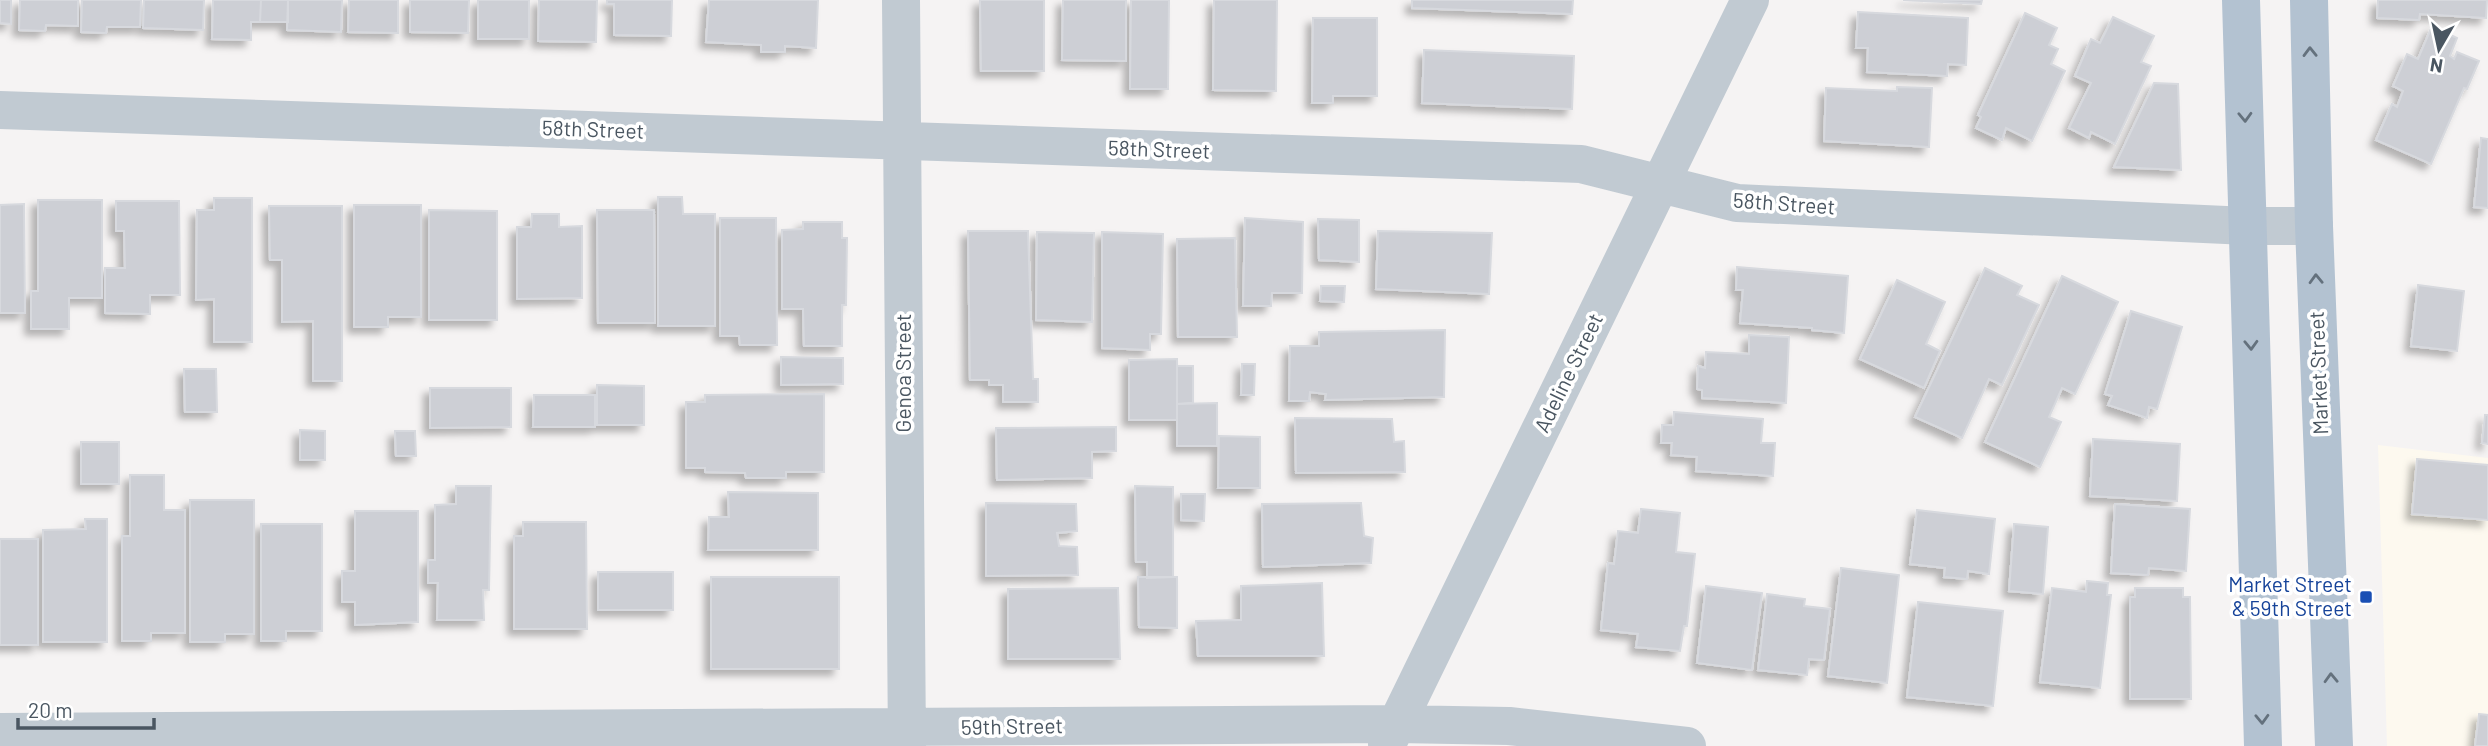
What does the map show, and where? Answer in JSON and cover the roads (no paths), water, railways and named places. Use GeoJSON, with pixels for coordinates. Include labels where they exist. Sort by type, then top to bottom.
{"type":"FeatureCollection","features":[{"type":"Feature","properties":{"kind":"main road"},"geometry":{"type":"LineString","coordinates":[[2241,0],[2263,746]]}},
{"type":"Feature","properties":{"kind":"main road","name":"Market Street"},"geometry":{"type":"LineString","coordinates":[[2309,0],[2314,226],[2334,746]]}},
{"type":"Feature","properties":{"kind":"street","name":"Genoa Street"},"geometry":{"type":"LineString","coordinates":[[901,0],[907,737]]}},
{"type":"Feature","properties":{"kind":"street","name":"Adeline Street"},"geometry":{"type":"LineString","coordinates":[[1392,735],[1750,0]]}},
{"type":"Feature","properties":{"kind":"street","name":"58th Street"},"geometry":{"type":"LineString","coordinates":[[0,110],[1581,164],[1737,203],[2248,226],[2314,226]]}},
{"type":"Feature","properties":{"kind":"street","name":"59th Street"},"geometry":{"type":"LineString","coordinates":[[0,732],[907,737],[1392,735],[1509,726],[1687,746]]}},
{"type":"Feature","properties":{"kind":"place","name":"Market Street & 59th Street"},"geometry":{"type":"Point","coordinates":[2366,597]}}]}
